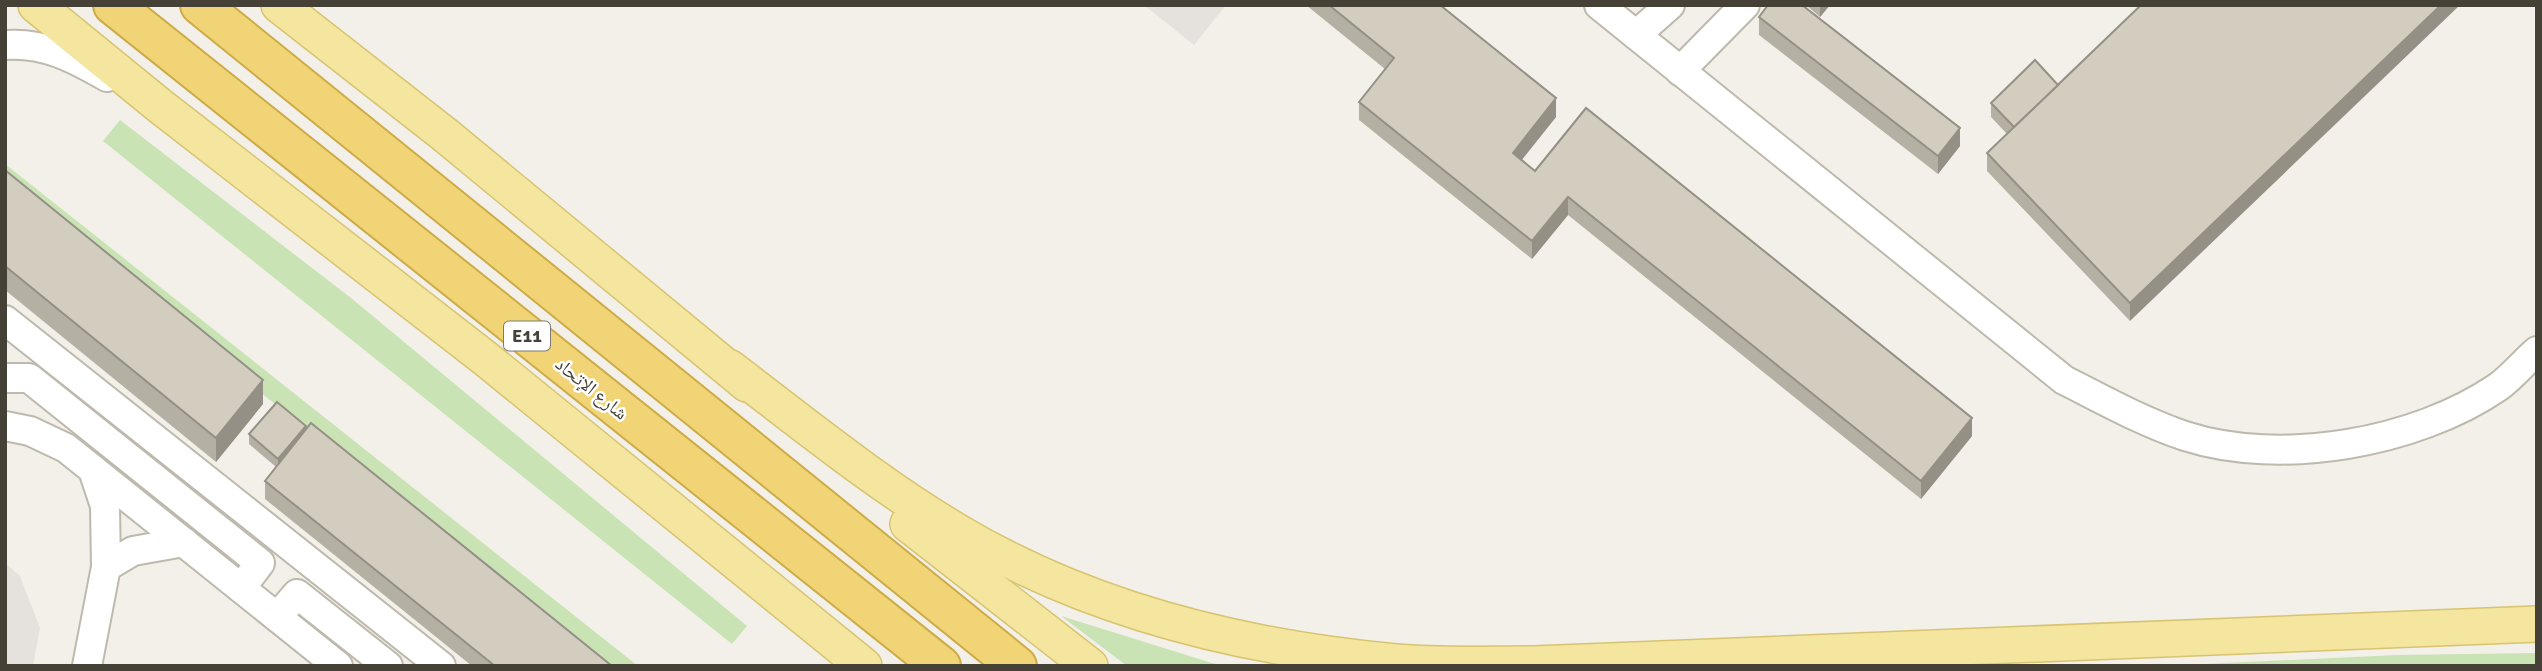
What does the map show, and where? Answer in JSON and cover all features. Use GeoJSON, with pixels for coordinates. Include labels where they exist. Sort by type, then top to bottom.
{"type":"FeatureCollection","features":[{"type":"Feature","properties":{"kind":"highway","name":"شارع الإتحاد"},"geometry":{"type":"LineString","coordinates":[[113,5],[941,666]]}},
{"type":"Feature","properties":{"kind":"highway","name":"E11"},"geometry":{"type":"LineString","coordinates":[[200,5],[1017,666]]}},
{"type":"Feature","properties":{"kind":"main road"},"geometry":{"type":"LineString","coordinates":[[36,5],[160,106],[486,359],[864,666]]}},
{"type":"Feature","properties":{"kind":"main road"},"geometry":{"type":"LineString","coordinates":[[279,5],[444,134],[730,368],[882,482],[958,532],[1037,573],[1156,617],[1271,645],[1398,662],[1534,664],[2537,624]]}},
{"type":"Feature","properties":{"kind":"main road"},"geometry":{"type":"LineString","coordinates":[[730,368],[846,476],[1090,666]]}},
{"type":"Feature","properties":{"kind":"main road"},"geometry":{"type":"LineString","coordinates":[[700,534],[840,666]]}},
{"type":"Feature","properties":{"kind":"street"},"geometry":{"type":"LineString","coordinates":[[1599,5],[2064,380],[2124,411],[2188,436],[2262,449],[2328,449],[2386,436],[2446,416],[2499,386],[2537,351]]}},
{"type":"Feature","properties":{"kind":"street"},"geometry":{"type":"LineString","coordinates":[[1636,35],[1670,5]]}},
{"type":"Feature","properties":{"kind":"street"},"geometry":{"type":"LineString","coordinates":[[1680,71],[1745,5]]}},
{"type":"Feature","properties":{"kind":"street"},"geometry":{"type":"LineString","coordinates":[[5,45],[29,43],[69,55],[160,106]]}},
{"type":"Feature","properties":{"kind":"street"},"geometry":{"type":"LineString","coordinates":[[5,320],[441,666]]}},
{"type":"Feature","properties":{"kind":"street"},"geometry":{"type":"LineString","coordinates":[[5,377],[29,378],[260,563],[241,588]]}},
{"type":"Feature","properties":{"kind":"street"},"geometry":{"type":"LineString","coordinates":[[5,426],[30,431],[66,448],[338,666]]}},
{"type":"Feature","properties":{"kind":"street"},"geometry":{"type":"LineString","coordinates":[[87,666],[106,567],[105,506],[93,470]]}},
{"type":"Feature","properties":{"kind":"street"},"geometry":{"type":"LineString","coordinates":[[106,567],[133,551],[184,542]]}},
{"type":"Feature","properties":{"kind":"street"},"geometry":{"type":"LineString","coordinates":[[277,617],[297,594],[388,666]]}},
{"type":"Feature","properties":{"kind":"shaded area"},"geometry":{"type":"Polygon","coordinates":[[[1144,5],[1226,5],[1194,45],[1144,5]]]}},
{"type":"Feature","properties":{"kind":"shaded area"},"geometry":{"type":"Polygon","coordinates":[[[5,563],[20,576],[40,628],[33,666],[5,666],[5,563]]]}},
{"type":"Feature","properties":{"kind":"green space"},"geometry":{"type":"Polygon","coordinates":[[[120,120],[351,298],[747,626],[732,644],[103,141],[120,120]]]}},
{"type":"Feature","properties":{"kind":"green space"},"geometry":{"type":"Polygon","coordinates":[[[5,164],[638,666],[607,666],[5,191],[5,164]]]}},
{"type":"Feature","properties":{"kind":"green space"},"geometry":{"type":"Polygon","coordinates":[[[1061,616],[1212,663],[1225,666],[1127,666],[1061,616]]]}},
{"type":"Feature","properties":{"kind":"green space"},"geometry":{"type":"Polygon","coordinates":[[[2537,653],[2537,666],[2162,666],[2397,655],[2537,653]]]}},
{"type":"Feature","properties":{"kind":"building"},"geometry":{"type":"Polygon","coordinates":[[[1329,5],[1440,5],[1556,98],[1513,153],[1535,171],[1586,108],[1972,418],[1921,481],[1568,197],[1532,241],[1359,102],[1394,58],[1329,5]]]}},
{"type":"Feature","properties":{"kind":"building"},"geometry":{"type":"Polygon","coordinates":[[[1768,5],[1802,5],[1960,128],[1938,156],[1759,17],[1768,5]]]}},
{"type":"Feature","properties":{"kind":"building"},"geometry":{"type":"Polygon","coordinates":[[[2141,5],[2441,5],[2130,303],[1987,153],[2141,5]]]}},
{"type":"Feature","properties":{"kind":"building"},"geometry":{"type":"Polygon","coordinates":[[[2035,60],[2058,85],[2014,127],[1991,103],[2035,60]]]}},
{"type":"Feature","properties":{"kind":"building"},"geometry":{"type":"Polygon","coordinates":[[[5,170],[263,380],[216,438],[5,266],[5,170]]]}},
{"type":"Feature","properties":{"kind":"building"},"geometry":{"type":"Polygon","coordinates":[[[277,402],[306,426],[278,459],[249,434],[277,402]]]}},
{"type":"Feature","properties":{"kind":"building"},"geometry":{"type":"Polygon","coordinates":[[[311,423],[612,666],[495,666],[265,481],[311,423]]]}}]}
